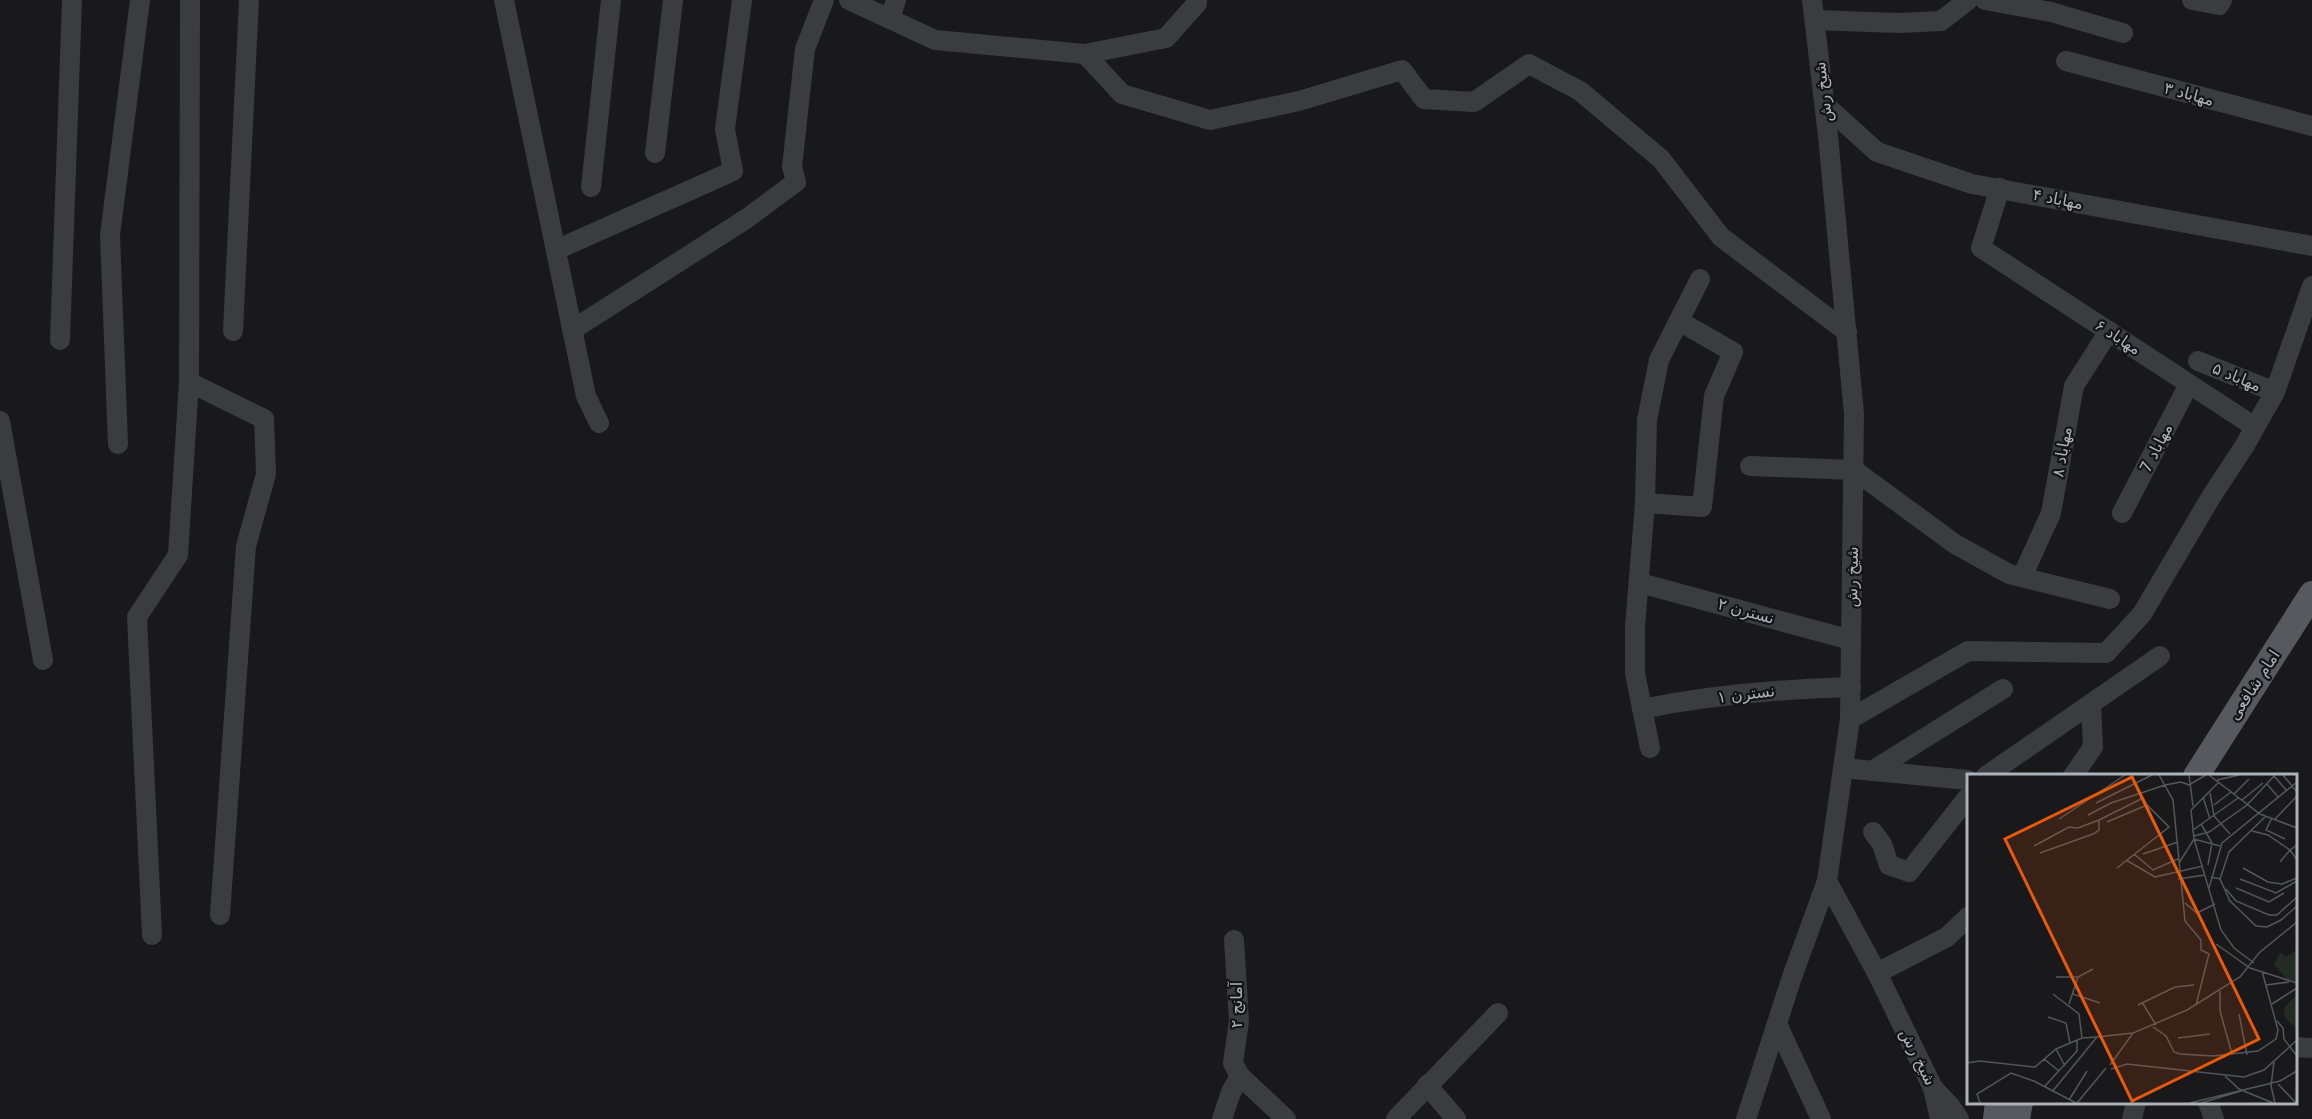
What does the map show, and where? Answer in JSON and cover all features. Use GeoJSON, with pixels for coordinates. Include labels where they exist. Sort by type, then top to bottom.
{"type":"FeatureCollection","features":[{"type":"Feature","properties":{"kind":"main road","name":"امام شافعی"},"geometry":{"type":"LineString","coordinates":[[2197,774],[2312,594]]}},
{"type":"Feature","properties":{"kind":"main road"},"geometry":{"type":"LineString","coordinates":[[1996,1119],[1998,1104]]}},
{"type":"Feature","properties":{"kind":"main road"},"geometry":{"type":"LineString","coordinates":[[2017,1119],[2020,1104]]}},
{"type":"Feature","properties":{"kind":"street"},"geometry":{"type":"LineString","coordinates":[[60,340],[72,0]]}},
{"type":"Feature","properties":{"kind":"street"},"geometry":{"type":"LineString","coordinates":[[118,444],[110,235],[140,0]]}},
{"type":"Feature","properties":{"kind":"street"},"geometry":{"type":"LineString","coordinates":[[152,935],[137,617],[177,555],[189,382],[190,0]]}},
{"type":"Feature","properties":{"kind":"street"},"geometry":{"type":"LineString","coordinates":[[233,331],[249,0]]}},
{"type":"Feature","properties":{"kind":"street"},"geometry":{"type":"LineString","coordinates":[[504,0],[586,396],[599,423]]}},
{"type":"Feature","properties":{"kind":"street"},"geometry":{"type":"LineString","coordinates":[[591,187],[611,0]]}},
{"type":"Feature","properties":{"kind":"street"},"geometry":{"type":"LineString","coordinates":[[656,153],[674,0]]}},
{"type":"Feature","properties":{"kind":"street"},"geometry":{"type":"LineString","coordinates":[[556,250],[733,171],[725,129],[742,0]]}},
{"type":"Feature","properties":{"kind":"street"},"geometry":{"type":"LineString","coordinates":[[572,330],[746,219],[796,182],[792,167],[805,49],[824,0]]}},
{"type":"Feature","properties":{"kind":"street"},"geometry":{"type":"LineString","coordinates":[[849,0],[935,40],[1085,54],[1166,38],[1197,3],[1197,0]]}},
{"type":"Feature","properties":{"kind":"street"},"geometry":{"type":"LineString","coordinates":[[890,19],[896,0]]}},
{"type":"Feature","properties":{"kind":"street"},"geometry":{"type":"LineString","coordinates":[[1814,10],[1899,23],[1941,21],[1968,0]]}},
{"type":"Feature","properties":{"kind":"street"},"geometry":{"type":"LineString","coordinates":[[1985,0],[2051,12],[2123,33]]}},
{"type":"Feature","properties":{"kind":"street"},"geometry":{"type":"LineString","coordinates":[[2192,0],[2219,5],[2222,0]]}},
{"type":"Feature","properties":{"kind":"street","name":"شیخ رش"},"geometry":{"type":"LineString","coordinates":[[1814,10],[1854,414],[1850,719],[1827,881],[1878,973],[1932,1088],[1951,1107],[1959,1119]]}},
{"type":"Feature","properties":{"kind":"street"},"geometry":{"type":"LineString","coordinates":[[1085,54],[1122,94],[1209,120],[1299,101],[1401,70],[1424,99],[1474,102],[1529,64],[1580,91],[1661,159],[1721,237],[1847,332]]}},
{"type":"Feature","properties":{"kind":"street","name":"مهاباد ۳"},"geometry":{"type":"LineString","coordinates":[[2066,61],[2312,126]]}},
{"type":"Feature","properties":{"kind":"street","name":"مهاباد ۴"},"geometry":{"type":"LineString","coordinates":[[1825,105],[1877,152],[1972,184],[2312,246]]}},
{"type":"Feature","properties":{"kind":"street","name":"مهاباد ۶"},"geometry":{"type":"LineString","coordinates":[[2000,188],[1982,248],[2255,427]]}},
{"type":"Feature","properties":{"kind":"street"},"geometry":{"type":"LineString","coordinates":[[1650,748],[1635,673],[1635,627],[1645,503],[1647,420],[1659,360],[1700,279]]}},
{"type":"Feature","properties":{"kind":"street"},"geometry":{"type":"LineString","coordinates":[[1850,719],[1968,651],[2106,653],[2142,614],[2275,392],[2312,286]]}},
{"type":"Feature","properties":{"kind":"street"},"geometry":{"type":"LineString","coordinates":[[1645,503],[1702,507],[1714,396],[1733,352],[1679,321]]}},
{"type":"Feature","properties":{"kind":"street","name":"مهاباد ۸"},"geometry":{"type":"LineString","coordinates":[[2022,577],[2051,513],[2073,386],[2109,331]]}},
{"type":"Feature","properties":{"kind":"street","name":"مهاباد ۵"},"geometry":{"type":"LineString","coordinates":[[2198,361],[2275,392]]}},
{"type":"Feature","properties":{"kind":"street"},"geometry":{"type":"LineString","coordinates":[[189,382],[264,419],[266,474],[246,546],[220,915]]}},
{"type":"Feature","properties":{"kind":"street","name":"مهاباد 7"},"geometry":{"type":"LineString","coordinates":[[2122,513],[2189,384]]}},
{"type":"Feature","properties":{"kind":"street"},"geometry":{"type":"LineString","coordinates":[[0,421],[43,660]]}},
{"type":"Feature","properties":{"kind":"street"},"geometry":{"type":"LineString","coordinates":[[1750,466],[1854,470],[1955,544],[2009,574],[2110,599]]}},
{"type":"Feature","properties":{"kind":"street","name":"نسترن ۲"},"geometry":{"type":"LineString","coordinates":[[1640,583],[1851,640]]}},
{"type":"Feature","properties":{"kind":"street"},"geometry":{"type":"LineString","coordinates":[[1989,774],[2160,656]]}},
{"type":"Feature","properties":{"kind":"street","name":"نسترن ۱"},"geometry":{"type":"LineString","coordinates":[[1642,709],[1770,690],[1851,687]]}},
{"type":"Feature","properties":{"kind":"street"},"geometry":{"type":"LineString","coordinates":[[1872,771],[2003,689]]}},
{"type":"Feature","properties":{"kind":"street"},"geometry":{"type":"LineString","coordinates":[[2074,774],[2093,747],[2091,704]]}},
{"type":"Feature","properties":{"kind":"street"},"geometry":{"type":"LineString","coordinates":[[1843,768],[1967,780]]}},
{"type":"Feature","properties":{"kind":"street"},"geometry":{"type":"LineString","coordinates":[[1873,832],[1882,844],[1889,865],[1909,872],[1967,798]]}},
{"type":"Feature","properties":{"kind":"street"},"geometry":{"type":"LineString","coordinates":[[1746,1119],[1827,881]]}},
{"type":"Feature","properties":{"kind":"street"},"geometry":{"type":"LineString","coordinates":[[1878,973],[1947,937],[1967,918]]}},
{"type":"Feature","properties":{"kind":"street","name":"آمانج ۲"},"geometry":{"type":"LineString","coordinates":[[1234,940],[1239,1021],[1233,1063],[1240,1076]]}},
{"type":"Feature","properties":{"kind":"street"},"geometry":{"type":"LineString","coordinates":[[1396,1119],[1498,1013]]}},
{"type":"Feature","properties":{"kind":"street"},"geometry":{"type":"LineString","coordinates":[[1777,1024],[1821,1119]]}},
{"type":"Feature","properties":{"kind":"street"},"geometry":{"type":"LineString","coordinates":[[2297,1047],[2312,1048]]}},
{"type":"Feature","properties":{"kind":"street"},"geometry":{"type":"LineString","coordinates":[[1222,1119],[1231,1092],[1240,1076],[1286,1119]]}},
{"type":"Feature","properties":{"kind":"street"},"geometry":{"type":"LineString","coordinates":[[1427,1085],[1456,1119]]}},
{"type":"Feature","properties":{"kind":"street"},"geometry":{"type":"LineString","coordinates":[[1932,1088],[1940,1119]]}},
{"type":"Feature","properties":{"kind":"street"},"geometry":{"type":"LineString","coordinates":[[2132,1119],[2136,1104]]}},
{"type":"Feature","properties":{"kind":"street"},"geometry":{"type":"LineString","coordinates":[[2209,1104],[2214,1119]]}}]}
